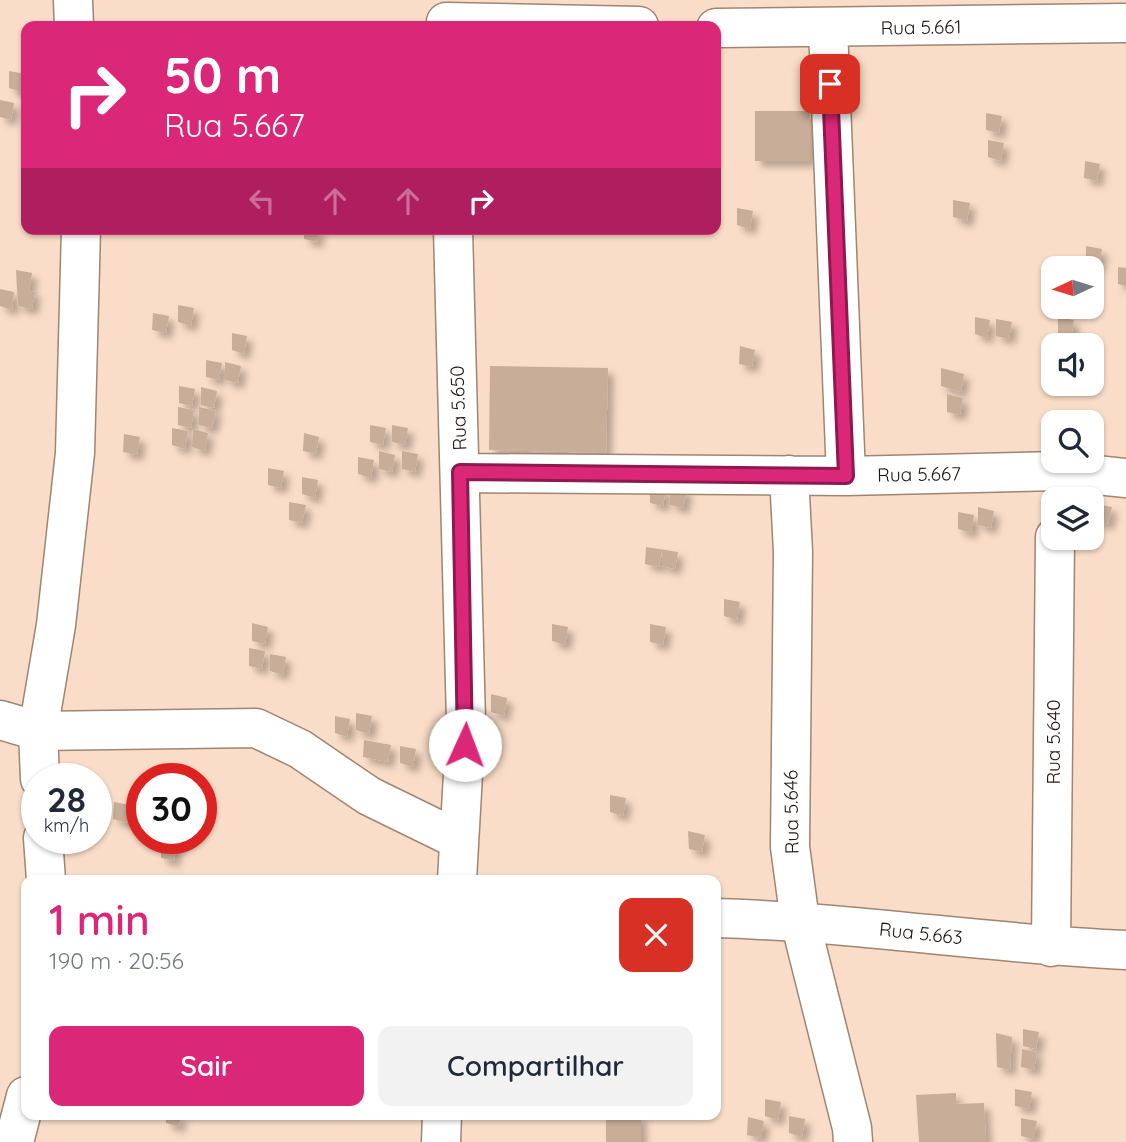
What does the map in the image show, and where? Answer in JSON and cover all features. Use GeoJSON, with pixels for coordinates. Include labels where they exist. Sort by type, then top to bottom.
{"type":"FeatureCollection","features":[{"type":"Feature","properties":{"kind":"street"},"geometry":{"type":"LineString","coordinates":[[73,0],[74,21]]}},
{"type":"Feature","properties":{"kind":"street","name":"Rua 5.661"},"geometry":{"type":"LineString","coordinates":[[721,27],[776,15],[828,29],[1056,12],[1126,23]]}},
{"type":"Feature","properties":{"kind":"street"},"geometry":{"type":"LineString","coordinates":[[446,16],[542,21]]}},
{"type":"Feature","properties":{"kind":"street"},"geometry":{"type":"LineString","coordinates":[[828,29],[846,476]]}},
{"type":"Feature","properties":{"kind":"street"},"geometry":{"type":"LineString","coordinates":[[39,763],[38,731],[56,625],[75,453],[81,235]]}},
{"type":"Feature","properties":{"kind":"street","name":"Rua 5.650"},"geometry":{"type":"LineString","coordinates":[[453,235],[466,722],[457,875]]}},
{"type":"Feature","properties":{"kind":"street","name":"Rua 5.667"},"geometry":{"type":"LineString","coordinates":[[460,472],[846,476],[1057,485],[1126,478]]}},
{"type":"Feature","properties":{"kind":"street","name":"Rua 5.646"},"geometry":{"type":"LineString","coordinates":[[789,475],[793,552],[790,847],[800,920],[852,1128],[853,1142]]}},
{"type":"Feature","properties":{"kind":"street","name":"Rua 5.640"},"geometry":{"type":"LineString","coordinates":[[1051,947],[1055,550]]}},
{"type":"Feature","properties":{"kind":"street"},"geometry":{"type":"LineString","coordinates":[[0,720],[38,731],[256,728],[300,749],[369,796],[459,840]]}},
{"type":"Feature","properties":{"kind":"street"},"geometry":{"type":"LineString","coordinates":[[44,854],[46,875]]}},
{"type":"Feature","properties":{"kind":"street","name":"Rua 5.663"},"geometry":{"type":"LineString","coordinates":[[721,918],[800,920],[1051,947],[1126,950]]}},
{"type":"Feature","properties":{"kind":"street"},"geometry":{"type":"LineString","coordinates":[[14,1142],[21,1115]]}},
{"type":"Feature","properties":{"kind":"street"},"geometry":{"type":"LineString","coordinates":[[441,1142],[442,1120]]}},
{"type":"Feature","properties":{"kind":"building"},"geometry":{"type":"Polygon","coordinates":[[[9,71],[21,73],[21,92],[9,88],[9,71]]]}},
{"type":"Feature","properties":{"kind":"building"},"geometry":{"type":"Polygon","coordinates":[[[0,100],[14,103],[11,120],[0,117],[0,100]]]}},
{"type":"Feature","properties":{"kind":"building"},"geometry":{"type":"Polygon","coordinates":[[[755,111],[810,111],[810,161],[755,161],[755,111]]]}},
{"type":"Feature","properties":{"kind":"building"},"geometry":{"type":"Polygon","coordinates":[[[986,113],[1002,116],[999,133],[986,130],[986,113]]]}},
{"type":"Feature","properties":{"kind":"building"},"geometry":{"type":"Polygon","coordinates":[[[988,140],[1004,143],[1001,161],[988,157],[988,140]]]}},
{"type":"Feature","properties":{"kind":"building"},"geometry":{"type":"Polygon","coordinates":[[[1085,161],[1100,164],[1097,181],[1084,178],[1085,161]]]}},
{"type":"Feature","properties":{"kind":"building"},"geometry":{"type":"Polygon","coordinates":[[[953,200],[970,203],[967,221],[953,217],[953,200]]]}},
{"type":"Feature","properties":{"kind":"building"},"geometry":{"type":"Polygon","coordinates":[[[737,208],[753,211],[750,229],[737,225],[737,208]]]}},
{"type":"Feature","properties":{"kind":"building"},"geometry":{"type":"Polygon","coordinates":[[[304,235],[318,235],[317,242],[304,239],[304,235]]]}},
{"type":"Feature","properties":{"kind":"building"},"geometry":{"type":"Polygon","coordinates":[[[1086,246],[1102,249],[1101,256],[1086,256],[1086,246]]]}},
{"type":"Feature","properties":{"kind":"building"},"geometry":{"type":"Polygon","coordinates":[[[1118,267],[1126,268],[1126,286],[1118,284],[1118,267]]]}},
{"type":"Feature","properties":{"kind":"building"},"geometry":{"type":"Polygon","coordinates":[[[16,270],[32,273],[29,291],[35,292],[32,309],[18,306],[16,270]]]}},
{"type":"Feature","properties":{"kind":"building"},"geometry":{"type":"Polygon","coordinates":[[[0,289],[14,292],[12,310],[0,306],[0,289]]]}},
{"type":"Feature","properties":{"kind":"building"},"geometry":{"type":"Polygon","coordinates":[[[178,305],[194,308],[191,326],[178,322],[178,305]]]}},
{"type":"Feature","properties":{"kind":"building"},"geometry":{"type":"Polygon","coordinates":[[[153,313],[169,316],[166,333],[152,330],[153,313]]]}},
{"type":"Feature","properties":{"kind":"building"},"geometry":{"type":"Polygon","coordinates":[[[975,317],[990,320],[987,338],[975,334],[975,317]]]}},
{"type":"Feature","properties":{"kind":"building"},"geometry":{"type":"Polygon","coordinates":[[[996,319],[1012,322],[1009,339],[996,336],[996,319]]]}},
{"type":"Feature","properties":{"kind":"building"},"geometry":{"type":"Polygon","coordinates":[[[1058,319],[1074,320],[1072,333],[1058,333],[1058,319]]]}},
{"type":"Feature","properties":{"kind":"building"},"geometry":{"type":"Polygon","coordinates":[[[232,333],[247,336],[244,354],[232,350],[232,333]]]}},
{"type":"Feature","properties":{"kind":"building"},"geometry":{"type":"Polygon","coordinates":[[[740,346],[755,350],[752,367],[739,364],[740,346]]]}},
{"type":"Feature","properties":{"kind":"building"},"geometry":{"type":"Polygon","coordinates":[[[206,360],[222,363],[219,380],[206,377],[206,360]]]}},
{"type":"Feature","properties":{"kind":"building"},"geometry":{"type":"Polygon","coordinates":[[[225,362],[241,366],[238,383],[225,380],[225,362]]]}},
{"type":"Feature","properties":{"kind":"building"},"geometry":{"type":"Polygon","coordinates":[[[490,366],[608,368],[606,453],[489,450],[490,366]]]}},
{"type":"Feature","properties":{"kind":"building"},"geometry":{"type":"Polygon","coordinates":[[[941,368],[964,374],[961,392],[941,386],[941,368]]]}},
{"type":"Feature","properties":{"kind":"building"},"geometry":{"type":"Polygon","coordinates":[[[179,386],[195,389],[192,406],[179,403],[179,386]]]}},
{"type":"Feature","properties":{"kind":"building"},"geometry":{"type":"Polygon","coordinates":[[[201,387],[217,391],[214,408],[201,405],[201,387]]]}},
{"type":"Feature","properties":{"kind":"building"},"geometry":{"type":"Polygon","coordinates":[[[947,394],[963,398],[960,415],[947,412],[947,394]]]}},
{"type":"Feature","properties":{"kind":"building"},"geometry":{"type":"Polygon","coordinates":[[[178,407],[194,410],[191,428],[178,425],[178,407]]]}},
{"type":"Feature","properties":{"kind":"building"},"geometry":{"type":"Polygon","coordinates":[[[199,407],[216,411],[212,428],[199,425],[199,407]]]}},
{"type":"Feature","properties":{"kind":"building"},"geometry":{"type":"Polygon","coordinates":[[[370,425],[386,428],[383,445],[370,442],[370,425]]]}},
{"type":"Feature","properties":{"kind":"building"},"geometry":{"type":"Polygon","coordinates":[[[392,425],[408,428],[405,445],[392,442],[392,425]]]}},
{"type":"Feature","properties":{"kind":"building"},"geometry":{"type":"Polygon","coordinates":[[[172,428],[188,431],[185,449],[172,445],[172,428]]]}},
{"type":"Feature","properties":{"kind":"building"},"geometry":{"type":"Polygon","coordinates":[[[193,429],[208,433],[205,451],[192,447],[193,429]]]}},
{"type":"Feature","properties":{"kind":"building"},"geometry":{"type":"Polygon","coordinates":[[[304,433],[319,437],[316,454],[303,451],[304,433]]]}},
{"type":"Feature","properties":{"kind":"building"},"geometry":{"type":"Polygon","coordinates":[[[124,434],[140,437],[137,455],[123,452],[124,434]]]}},
{"type":"Feature","properties":{"kind":"building"},"geometry":{"type":"Polygon","coordinates":[[[379,451],[395,455],[392,472],[379,469],[379,451]]]}},
{"type":"Feature","properties":{"kind":"building"},"geometry":{"type":"Polygon","coordinates":[[[402,451],[418,454],[415,472],[402,469],[402,451]]]}},
{"type":"Feature","properties":{"kind":"building"},"geometry":{"type":"Polygon","coordinates":[[[358,457],[374,460],[371,478],[358,474],[358,457]]]}},
{"type":"Feature","properties":{"kind":"building"},"geometry":{"type":"Polygon","coordinates":[[[268,468],[284,471],[281,488],[268,485],[268,468]]]}},
{"type":"Feature","properties":{"kind":"building"},"geometry":{"type":"Polygon","coordinates":[[[302,477],[318,480],[315,498],[302,494],[302,477]]]}},
{"type":"Feature","properties":{"kind":"building"},"geometry":{"type":"Polygon","coordinates":[[[650,486],[666,489],[663,506],[650,503],[650,486]]]}},
{"type":"Feature","properties":{"kind":"building"},"geometry":{"type":"Polygon","coordinates":[[[670,487],[687,490],[683,508],[670,505],[670,487]]]}},
{"type":"Feature","properties":{"kind":"building"},"geometry":{"type":"Polygon","coordinates":[[[289,502],[306,505],[302,523],[289,520],[289,502]]]}},
{"type":"Feature","properties":{"kind":"building"},"geometry":{"type":"Polygon","coordinates":[[[1104,506],[1112,507],[1108,524],[1104,523],[1104,506]]]}},
{"type":"Feature","properties":{"kind":"building"},"geometry":{"type":"Polygon","coordinates":[[[978,507],[994,511],[991,528],[978,525],[978,507]]]}},
{"type":"Feature","properties":{"kind":"building"},"geometry":{"type":"Polygon","coordinates":[[[958,512],[974,515],[971,533],[958,529],[958,512]]]}},
{"type":"Feature","properties":{"kind":"building"},"geometry":{"type":"Polygon","coordinates":[[[646,547],[678,552],[675,569],[662,566],[662,551],[659,567],[645,564],[646,547]]]}},
{"type":"Feature","properties":{"kind":"building"},"geometry":{"type":"Polygon","coordinates":[[[724,599],[740,602],[737,620],[724,616],[724,599]]]}},
{"type":"Feature","properties":{"kind":"building"},"geometry":{"type":"Polygon","coordinates":[[[252,623],[268,627],[265,644],[252,641],[252,623]]]}},
{"type":"Feature","properties":{"kind":"building"},"geometry":{"type":"Polygon","coordinates":[[[552,624],[568,627],[565,645],[552,641],[552,624]]]}},
{"type":"Feature","properties":{"kind":"building"},"geometry":{"type":"Polygon","coordinates":[[[650,624],[666,627],[663,645],[650,642],[650,624]]]}},
{"type":"Feature","properties":{"kind":"building"},"geometry":{"type":"Polygon","coordinates":[[[249,648],[265,651],[262,669],[249,666],[249,648]]]}},
{"type":"Feature","properties":{"kind":"building"},"geometry":{"type":"Polygon","coordinates":[[[270,654],[286,657],[283,675],[270,671],[270,654]]]}},
{"type":"Feature","properties":{"kind":"building"},"geometry":{"type":"Polygon","coordinates":[[[491,694],[507,698],[504,716],[491,712],[491,694]]]}},
{"type":"Feature","properties":{"kind":"building"},"geometry":{"type":"Polygon","coordinates":[[[356,713],[372,716],[369,734],[356,730],[356,713]]]}},
{"type":"Feature","properties":{"kind":"building"},"geometry":{"type":"Polygon","coordinates":[[[335,716],[350,719],[347,737],[335,733],[335,716]]]}},
{"type":"Feature","properties":{"kind":"building"},"geometry":{"type":"Polygon","coordinates":[[[364,740],[391,745],[388,762],[363,757],[364,740]]]}},
{"type":"Feature","properties":{"kind":"building"},"geometry":{"type":"Polygon","coordinates":[[[400,746],[416,749],[413,767],[400,763],[400,746]]]}},
{"type":"Feature","properties":{"kind":"building"},"geometry":{"type":"Polygon","coordinates":[[[610,795],[626,798],[623,816],[610,812],[610,795]]]}},
{"type":"Feature","properties":{"kind":"building"},"geometry":{"type":"Polygon","coordinates":[[[114,802],[126,804],[126,823],[113,819],[114,802]]]}},
{"type":"Feature","properties":{"kind":"building"},"geometry":{"type":"Polygon","coordinates":[[[688,831],[705,835],[702,852],[689,849],[688,831]]]}},
{"type":"Feature","properties":{"kind":"building"},"geometry":{"type":"Polygon","coordinates":[[[161,854],[175,854],[174,861],[161,858],[161,854]]]}},
{"type":"Feature","properties":{"kind":"building"},"geometry":{"type":"Polygon","coordinates":[[[1023,1029],[1039,1032],[1036,1049],[1023,1046],[1023,1029]]]}},
{"type":"Feature","properties":{"kind":"building"},"geometry":{"type":"Polygon","coordinates":[[[996,1033],[1012,1037],[1010,1070],[997,1067],[996,1033]]]}},
{"type":"Feature","properties":{"kind":"building"},"geometry":{"type":"Polygon","coordinates":[[[1022,1049],[1037,1052],[1034,1070],[1021,1067],[1022,1049]]]}},
{"type":"Feature","properties":{"kind":"building"},"geometry":{"type":"Polygon","coordinates":[[[1015,1089],[1032,1092],[1029,1109],[1015,1106],[1015,1089]]]}},
{"type":"Feature","properties":{"kind":"building"},"geometry":{"type":"Polygon","coordinates":[[[956,1093],[956,1104],[984,1103],[986,1142],[919,1142],[916,1095],[956,1093]]]}},
{"type":"Feature","properties":{"kind":"building"},"geometry":{"type":"Polygon","coordinates":[[[765,1099],[781,1102],[778,1120],[765,1116],[765,1099]]]}},
{"type":"Feature","properties":{"kind":"building"},"geometry":{"type":"Polygon","coordinates":[[[789,1116],[805,1119],[802,1137],[789,1133],[789,1116]]]}},
{"type":"Feature","properties":{"kind":"building"},"geometry":{"type":"Polygon","coordinates":[[[748,1117],[764,1121],[761,1138],[747,1135],[748,1117]]]}},
{"type":"Feature","properties":{"kind":"building"},"geometry":{"type":"Polygon","coordinates":[[[1021,1118],[1037,1121],[1033,1139],[1021,1136],[1021,1118]]]}},
{"type":"Feature","properties":{"kind":"building"},"geometry":{"type":"Polygon","coordinates":[[[166,1120],[180,1120],[179,1127],[166,1123],[166,1120]]]}},
{"type":"Feature","properties":{"kind":"building"},"geometry":{"type":"Polygon","coordinates":[[[606,1120],[641,1120],[641,1142],[606,1142],[606,1120]]]}},
{"type":"Feature","properties":{"kind":"route"},"geometry":{"type":"LineString","coordinates":[[465,745],[460,472],[846,476],[830,84]]}}]}
